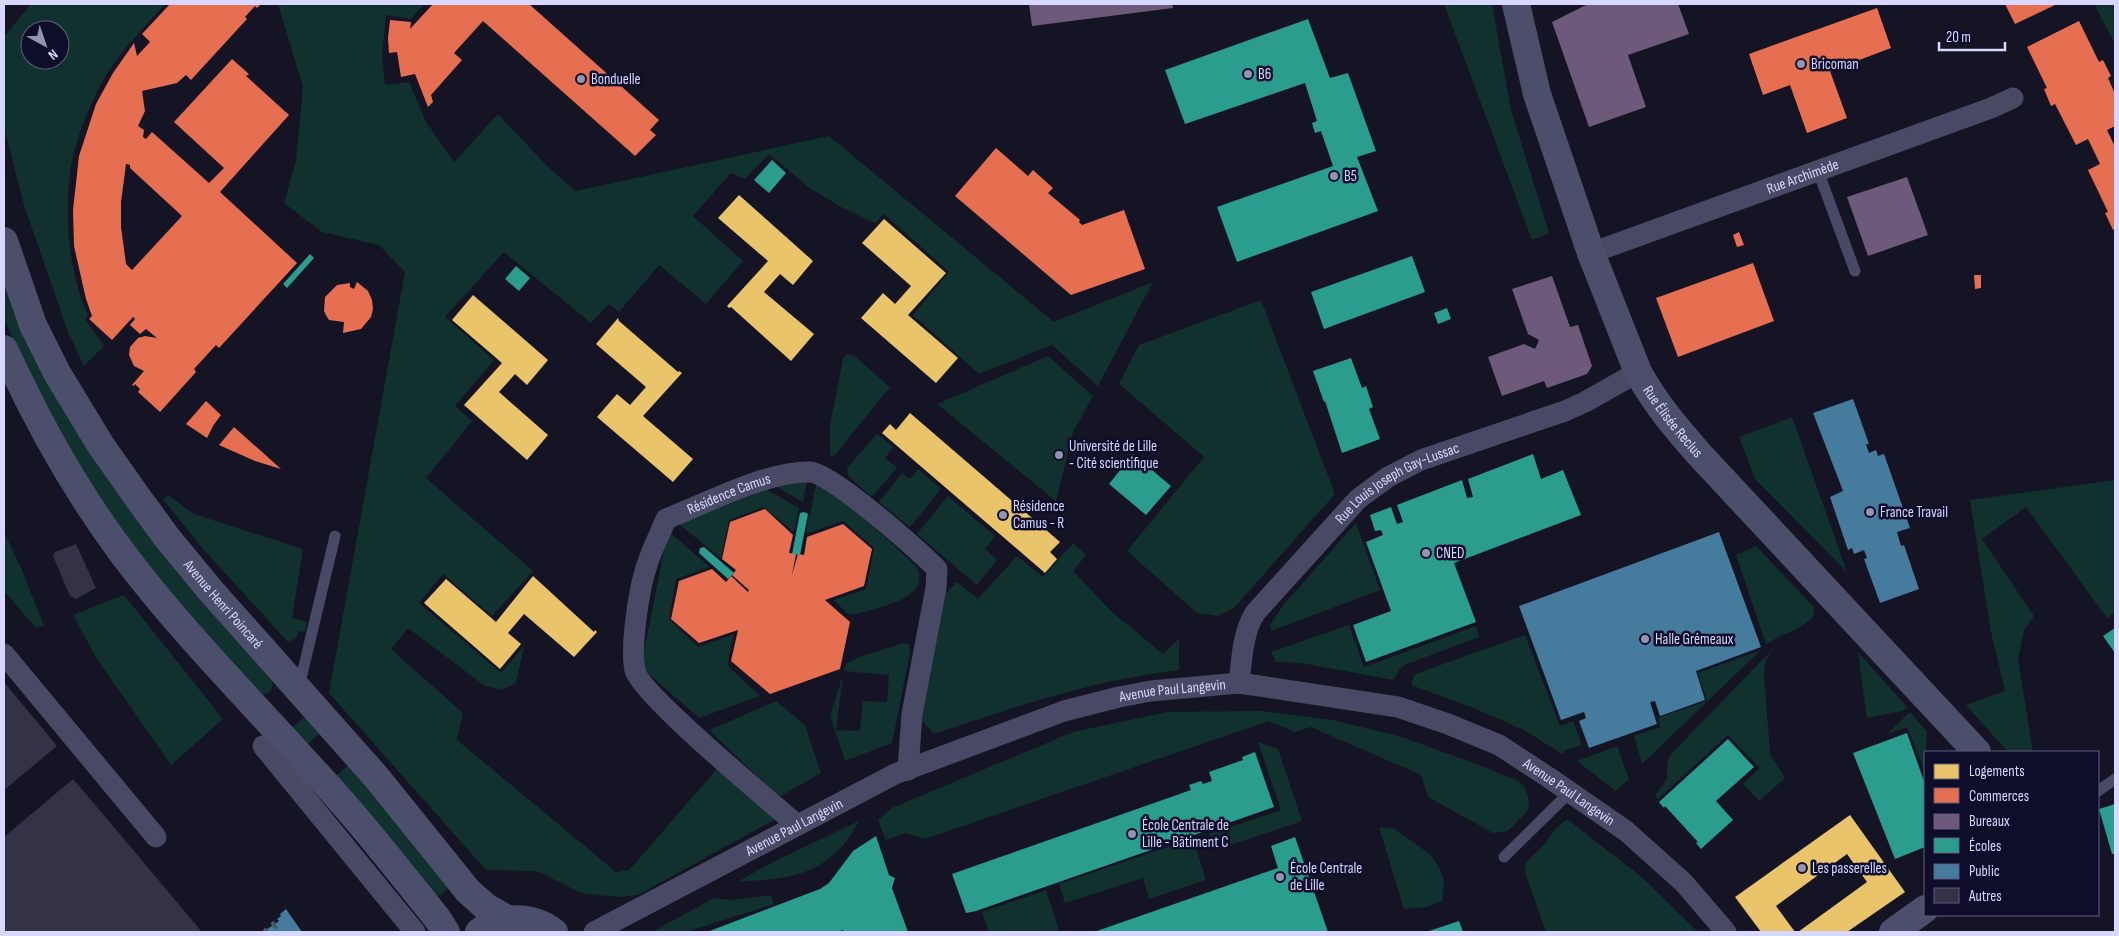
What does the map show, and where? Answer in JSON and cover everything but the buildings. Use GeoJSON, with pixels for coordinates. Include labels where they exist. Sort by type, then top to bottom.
{"type":"FeatureCollection","features":[{"type":"Feature","properties":{"kind":"street","name":"Rue Élisée Reclus"},"geometry":{"type":"LineString","coordinates":[[1516,4],[1537,94],[1591,254],[1638,372],[1653,398],[1699,454],[1976,751]]}},
{"type":"Feature","properties":{"kind":"street","name":"Rue Archimède"},"geometry":{"type":"LineString","coordinates":[[1591,254],[1991,108],[2013,98]]}},
{"type":"Feature","properties":{"kind":"street","name":"Avenue Henri Poincaré"},"geometry":{"type":"LineString","coordinates":[[4,241],[33,325],[57,373],[100,444],[168,539],[377,778],[468,890],[486,908],[509,920]]}},
{"type":"Feature","properties":{"kind":"street"},"geometry":{"type":"LineString","coordinates":[[4,349],[55,452],[89,506],[122,553],[171,614],[344,805],[437,918],[446,932]]}},
{"type":"Feature","properties":{"kind":"street","name":"Rue Louis Joseph Gay-Lussac"},"geometry":{"type":"LineString","coordinates":[[1238,683],[1246,634],[1249,623],[1255,613],[1345,512],[1372,488],[1402,469],[1421,460],[1565,411],[1638,372]]}},
{"type":"Feature","properties":{"kind":"street","name":"Résidence Camus"},"geometry":{"type":"LineString","coordinates":[[797,825],[683,724],[645,688],[635,672],[633,646],[646,566],[666,519],[774,476],[813,472],[838,485],[923,555],[937,569],[936,588],[912,714],[908,770]]}},
{"type":"Feature","properties":{"kind":"street"},"geometry":{"type":"LineString","coordinates":[[4,654],[156,837]]}},
{"type":"Feature","properties":{"kind":"street","name":"Avenue Paul Langevin"},"geometry":{"type":"LineString","coordinates":[[594,932],[861,791],[908,770],[1064,711],[1151,691],[1238,683],[1398,708],[1448,724],[1499,746],[1570,792],[1626,832],[1684,883],[1726,932]]}},
{"type":"Feature","properties":{"kind":"street"},"geometry":{"type":"LineString","coordinates":[[264,746],[415,932]]}},
{"type":"Feature","properties":{"kind":"street"},"geometry":{"type":"LineString","coordinates":[[1893,932],[1924,910]]}},
{"type":"Feature","properties":{"kind":"street"},"geometry":{"type":"LineString","coordinates":[[478,932],[494,923],[523,919],[537,923],[554,932]]}},
{"type":"Feature","properties":{"kind":"lane"},"geometry":{"type":"LineString","coordinates":[[1818,171],[1855,271]]}},
{"type":"Feature","properties":{"kind":"lane"},"geometry":{"type":"LineString","coordinates":[[299,689],[336,536]]}},
{"type":"Feature","properties":{"kind":"lane"},"geometry":{"type":"LineString","coordinates":[[2099,791],[2115,780]]}},
{"type":"Feature","properties":{"kind":"lane"},"geometry":{"type":"LineString","coordinates":[[1504,858],[1570,792]]}},
{"type":"Feature","properties":{"kind":"green space"},"geometry":{"type":"Polygon","coordinates":[[[31,4],[165,4],[131,42],[107,73],[87,114],[73,155],[68,203],[69,242],[72,261],[81,298],[88,315],[85,319],[104,346],[84,366],[68,332],[24,205],[4,125],[4,37],[31,4]]]}},
{"type":"Feature","properties":{"kind":"green space"},"geometry":{"type":"Polygon","coordinates":[[[278,4],[424,4],[411,19],[386,15],[382,56],[385,85],[409,82],[426,122],[454,162],[498,114],[547,166],[576,191],[829,136],[1054,322],[1153,282],[1098,386],[1052,345],[979,374],[913,315],[949,272],[884,214],[875,223],[841,207],[811,189],[769,154],[745,179],[731,173],[693,216],[743,261],[706,304],[659,265],[619,312],[609,304],[591,323],[504,252],[445,317],[494,360],[455,406],[472,421],[426,478],[533,571],[492,616],[443,574],[419,603],[501,673],[524,646],[516,683],[501,690],[485,686],[408,628],[391,649],[463,713],[457,740],[616,872],[629,870],[717,769],[776,819],[638,895],[618,897],[581,893],[537,871],[486,870],[329,693],[405,272],[379,245],[322,232],[284,203],[296,161],[303,87],[278,4]]]}},
{"type":"Feature","properties":{"kind":"green space"},"geometry":{"type":"Polygon","coordinates":[[[1444,4],[1492,4],[1511,110],[1549,233],[1532,240],[1444,4]]]}},
{"type":"Feature","properties":{"kind":"green space"},"geometry":{"type":"Polygon","coordinates":[[[2094,4],[2115,4],[2115,44],[2094,4]]]}},
{"type":"Feature","properties":{"kind":"green space"},"geometry":{"type":"Polygon","coordinates":[[[4,283],[17,322],[64,409],[158,549],[270,679],[273,685],[270,692],[262,695],[143,564],[65,448],[22,362],[4,318],[4,283]]]}},
{"type":"Feature","properties":{"kind":"green space"},"geometry":{"type":"Polygon","coordinates":[[[1261,300],[1335,494],[1234,608],[1217,616],[1197,613],[1127,551],[1204,457],[1119,384],[1139,345],[1261,300]]]}},
{"type":"Feature","properties":{"kind":"green space"},"geometry":{"type":"Polygon","coordinates":[[[846,354],[853,355],[890,387],[834,456],[830,455],[830,425],[843,359],[846,354]]]}},
{"type":"Feature","properties":{"kind":"green space"},"geometry":{"type":"Polygon","coordinates":[[[1048,356],[1093,396],[1073,432],[1056,501],[937,404],[1048,356]]]}},
{"type":"Feature","properties":{"kind":"green space"},"geometry":{"type":"Polygon","coordinates":[[[1792,417],[1847,572],[1755,479],[1739,437],[1792,417]]]}},
{"type":"Feature","properties":{"kind":"green space"},"geometry":{"type":"Polygon","coordinates":[[[877,434],[893,447],[885,458],[897,468],[872,497],[849,477],[847,468],[877,434]]]}},
{"type":"Feature","properties":{"kind":"green space"},"geometry":{"type":"Polygon","coordinates":[[[918,469],[941,489],[910,527],[879,502],[902,473],[910,479],[918,469]]]}},
{"type":"Feature","properties":{"kind":"green space"},"geometry":{"type":"Polygon","coordinates":[[[2115,480],[2115,612],[2107,618],[2026,507],[1982,539],[2034,616],[2024,630],[2018,659],[2033,751],[2007,751],[1966,705],[2005,691],[1991,632],[1970,500],[2115,480]]]}},
{"type":"Feature","properties":{"kind":"green space"},"geometry":{"type":"Polygon","coordinates":[[[807,481],[803,502],[777,487],[807,481]]]}},
{"type":"Feature","properties":{"kind":"green space"},"geometry":{"type":"Polygon","coordinates":[[[816,485],[856,512],[916,566],[919,577],[917,586],[910,594],[889,605],[856,614],[848,614],[834,600],[866,589],[874,548],[843,521],[806,534],[816,485]]]}},
{"type":"Feature","properties":{"kind":"green space"},"geometry":{"type":"Polygon","coordinates":[[[766,489],[799,508],[794,532],[764,507],[729,520],[721,558],[680,525],[682,519],[766,489]]]}},
{"type":"Feature","properties":{"kind":"green space"},"geometry":{"type":"Polygon","coordinates":[[[168,495],[194,514],[303,549],[292,618],[307,622],[305,632],[299,631],[296,638],[288,642],[203,549],[163,499],[168,495]]]}},
{"type":"Feature","properties":{"kind":"green space"},"geometry":{"type":"Polygon","coordinates":[[[948,496],[995,536],[985,549],[997,560],[977,585],[917,534],[948,496]]]}},
{"type":"Feature","properties":{"kind":"green space"},"geometry":{"type":"Polygon","coordinates":[[[1356,523],[1380,590],[1271,631],[1270,625],[1284,604],[1356,523]]]}},
{"type":"Feature","properties":{"kind":"green space"},"geometry":{"type":"Polygon","coordinates":[[[4,532],[21,568],[44,626],[35,627],[4,591],[4,532]]]}},
{"type":"Feature","properties":{"kind":"green space"},"geometry":{"type":"Polygon","coordinates":[[[670,533],[710,567],[676,579],[669,619],[698,647],[734,634],[727,665],[760,696],[699,718],[650,675],[644,667],[643,657],[667,535],[670,533]]]}},
{"type":"Feature","properties":{"kind":"green space"},"geometry":{"type":"Polygon","coordinates":[[[1073,543],[1086,555],[1073,571],[1111,611],[1163,654],[1179,639],[1179,670],[1116,680],[1085,688],[1024,705],[934,734],[922,721],[921,712],[945,594],[957,582],[978,599],[1017,556],[1043,577],[1073,543]]]}},
{"type":"Feature","properties":{"kind":"green space"},"geometry":{"type":"Polygon","coordinates":[[[1756,546],[1814,607],[1813,617],[1808,621],[1797,629],[1766,644],[1736,555],[1756,546]]]}},
{"type":"Feature","properties":{"kind":"green space"},"geometry":{"type":"Polygon","coordinates":[[[124,595],[223,719],[171,765],[97,659],[73,615],[124,595]]]}},
{"type":"Feature","properties":{"kind":"green space"},"geometry":{"type":"Polygon","coordinates":[[[1349,625],[1364,667],[1476,626],[1479,637],[1402,666],[1393,680],[1301,663],[1276,662],[1271,652],[1349,625]]]}},
{"type":"Feature","properties":{"kind":"green space"},"geometry":{"type":"Polygon","coordinates":[[[1525,635],[1560,726],[1573,721],[1582,745],[1566,750],[1562,754],[1524,730],[1471,707],[1411,685],[1415,674],[1525,635]]]}},
{"type":"Feature","properties":{"kind":"green space"},"geometry":{"type":"Polygon","coordinates":[[[903,643],[909,644],[910,653],[892,743],[845,761],[830,715],[843,675],[836,730],[860,731],[863,701],[887,702],[889,675],[844,671],[847,663],[903,643]]]}},
{"type":"Feature","properties":{"kind":"green space"},"geometry":{"type":"Polygon","coordinates":[[[1773,649],[1766,660],[1764,673],[1770,754],[1785,778],[1759,801],[1743,784],[1760,768],[1728,735],[1658,799],[1655,796],[1667,779],[1667,763],[1671,754],[1773,649]]]}},
{"type":"Feature","properties":{"kind":"green space"},"geometry":{"type":"Polygon","coordinates":[[[1761,650],[1642,764],[1634,736],[1660,727],[1658,718],[1707,701],[1698,673],[1761,650]]]}},
{"type":"Feature","properties":{"kind":"green space"},"geometry":{"type":"Polygon","coordinates":[[[1858,652],[1907,707],[1903,711],[1867,718],[1858,652]]]}},
{"type":"Feature","properties":{"kind":"green space"},"geometry":{"type":"Polygon","coordinates":[[[776,701],[805,725],[821,773],[779,797],[710,731],[776,701]]]}},
{"type":"Feature","properties":{"kind":"green space"},"geometry":{"type":"Polygon","coordinates":[[[1263,711],[1332,720],[1399,736],[1471,762],[1516,780],[1524,786],[1528,796],[1529,809],[1508,831],[1493,833],[1428,797],[1421,775],[1311,727],[1294,732],[1269,721],[925,839],[906,833],[886,840],[878,820],[892,808],[1073,732],[1167,712],[1263,711]]]}},
{"type":"Feature","properties":{"kind":"green space"},"geometry":{"type":"Polygon","coordinates":[[[1910,712],[1927,732],[1924,770],[1907,727],[1887,734],[1910,712]]]}},
{"type":"Feature","properties":{"kind":"green space"},"geometry":{"type":"Polygon","coordinates":[[[309,713],[324,730],[303,748],[288,731],[309,713]]]}},
{"type":"Feature","properties":{"kind":"green space"},"geometry":{"type":"Polygon","coordinates":[[[1258,742],[1278,749],[1302,821],[1215,850],[1209,834],[1281,810],[1258,742]]]}},
{"type":"Feature","properties":{"kind":"green space"},"geometry":{"type":"Polygon","coordinates":[[[1617,746],[1629,779],[1616,791],[1577,761],[1617,746]]]}},
{"type":"Feature","properties":{"kind":"green space"},"geometry":{"type":"Polygon","coordinates":[[[353,761],[453,884],[434,900],[333,778],[353,761]]]}},
{"type":"Feature","properties":{"kind":"green space"},"geometry":{"type":"Polygon","coordinates":[[[1567,819],[1644,879],[1698,932],[1546,932],[1526,875],[1525,865],[1544,845],[1556,828],[1567,819]]]}},
{"type":"Feature","properties":{"kind":"green space"},"geometry":{"type":"Polygon","coordinates":[[[859,821],[836,852],[823,863],[809,870],[777,879],[739,881],[775,861],[859,821]]]}},
{"type":"Feature","properties":{"kind":"green space"},"geometry":{"type":"Polygon","coordinates":[[[1379,827],[1395,829],[1431,855],[1439,867],[1444,881],[1442,901],[1427,907],[1404,909],[1379,827]]]}},
{"type":"Feature","properties":{"kind":"green space"},"geometry":{"type":"Polygon","coordinates":[[[1193,838],[1206,880],[1149,899],[1143,878],[1065,903],[1059,884],[1193,838]]]}},
{"type":"Feature","properties":{"kind":"green space"},"geometry":{"type":"Polygon","coordinates":[[[1046,890],[1059,930],[1053,932],[989,932],[982,912],[1046,890]]]}},
{"type":"Feature","properties":{"kind":"green space"},"geometry":{"type":"Polygon","coordinates":[[[771,895],[774,904],[686,932],[652,932],[714,898],[731,900],[771,895]]]}},
{"type":"Feature","properties":{"kind":"railway"},"geometry":{"type":"LineString","coordinates":[[272,922],[279,932]]}},
{"type":"Feature","properties":{"kind":"railway"},"geometry":{"type":"LineString","coordinates":[[264,929],[267,932]]}},
{"type":"Feature","properties":{"kind":"place","name":"Bricoman"},"geometry":{"type":"Point","coordinates":[1801,64]}},
{"type":"Feature","properties":{"kind":"place","name":"B6"},"geometry":{"type":"Point","coordinates":[1248,74]}},
{"type":"Feature","properties":{"kind":"place","name":"Bonduelle"},"geometry":{"type":"Point","coordinates":[581,79]}},
{"type":"Feature","properties":{"kind":"place","name":"B5"},"geometry":{"type":"Point","coordinates":[1334,176]}},
{"type":"Feature","properties":{"kind":"place","name":"Université de Lille ‐ Cité scientifique"},"geometry":{"type":"Point","coordinates":[1059,455]}},
{"type":"Feature","properties":{"kind":"place","name":"France Travail"},"geometry":{"type":"Point","coordinates":[1870,512]}},
{"type":"Feature","properties":{"kind":"place","name":"Résidence Camus - R"},"geometry":{"type":"Point","coordinates":[1003,515]}},
{"type":"Feature","properties":{"kind":"place","name":"CNED"},"geometry":{"type":"Point","coordinates":[1426,553]}},
{"type":"Feature","properties":{"kind":"place","name":"Halle Grémeaux"},"geometry":{"type":"Point","coordinates":[1645,639]}},
{"type":"Feature","properties":{"kind":"place","name":"École Centrale de Lille - Bâtiment C"},"geometry":{"type":"Point","coordinates":[1132,834]}},
{"type":"Feature","properties":{"kind":"place","name":"Les passerelles"},"geometry":{"type":"Point","coordinates":[1802,868]}},
{"type":"Feature","properties":{"kind":"place","name":"École Centrale de Lille"},"geometry":{"type":"Point","coordinates":[1280,877]}}]}
